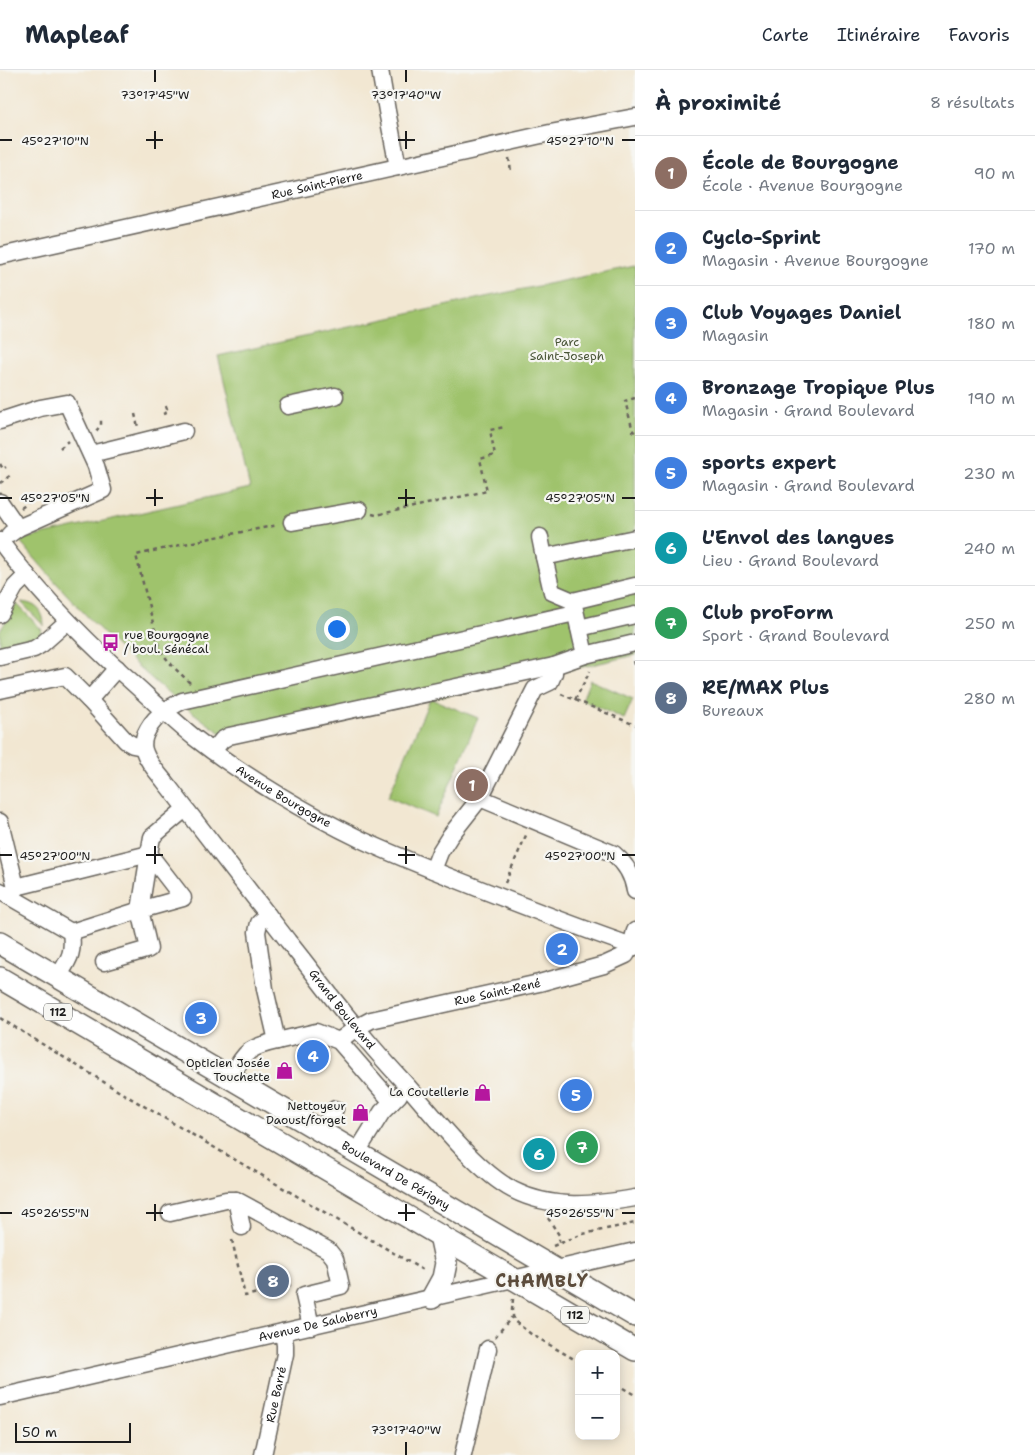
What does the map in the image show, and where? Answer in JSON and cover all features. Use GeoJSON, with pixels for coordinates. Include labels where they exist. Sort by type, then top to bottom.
{"type":"FeatureCollection","features":[{"type":"Feature","properties":{"kind":"main road","name":"Boulevard De Périgny"},"geometry":{"type":"LineString","coordinates":[[0,943],[635,1316]]}},
{"type":"Feature","properties":{"kind":"main road","name":"112"},"geometry":{"type":"LineString","coordinates":[[0,978],[440,1235],[514,1289],[635,1350]]}},
{"type":"Feature","properties":{"kind":"main road"},"geometry":{"type":"LineString","coordinates":[[432,1298],[443,1278],[446,1265],[446,1255],[440,1235]]}},
{"type":"Feature","properties":{"kind":"street"},"geometry":{"type":"LineString","coordinates":[[380,70],[398,167]]}},
{"type":"Feature","properties":{"kind":"street","name":"Rue Saint-Pierre"},"geometry":{"type":"LineString","coordinates":[[0,256],[568,129],[635,117]]}},
{"type":"Feature","properties":{"kind":"street"},"geometry":{"type":"LineString","coordinates":[[288,406],[335,396]]}},
{"type":"Feature","properties":{"kind":"street"},"geometry":{"type":"LineString","coordinates":[[0,421],[40,408],[67,403],[96,466],[103,490],[18,528],[0,541]]}},
{"type":"Feature","properties":{"kind":"street"},"geometry":{"type":"LineString","coordinates":[[91,454],[184,431]]}},
{"type":"Feature","properties":{"kind":"street"},"geometry":{"type":"LineString","coordinates":[[0,502],[18,528]]}},
{"type":"Feature","properties":{"kind":"street"},"geometry":{"type":"LineString","coordinates":[[292,522],[359,510]]}},
{"type":"Feature","properties":{"kind":"street"},"geometry":{"type":"LineString","coordinates":[[540,537],[552,592],[576,614],[589,662]]}},
{"type":"Feature","properties":{"kind":"street"},"geometry":{"type":"LineString","coordinates":[[544,557],[635,538]]}},
{"type":"Feature","properties":{"kind":"street","name":"Avenue Bourgogne"},"geometry":{"type":"LineString","coordinates":[[0,541],[68,621],[117,668],[195,738],[268,787],[362,840],[433,870],[634,941]]}},
{"type":"Feature","properties":{"kind":"street"},"geometry":{"type":"LineString","coordinates":[[0,614],[15,587],[27,575]]}},
{"type":"Feature","properties":{"kind":"street"},"geometry":{"type":"LineString","coordinates":[[0,690],[65,676],[126,741],[133,746],[143,747],[146,733],[164,711],[182,702],[576,614],[635,586]]}},
{"type":"Feature","properties":{"kind":"street"},"geometry":{"type":"LineString","coordinates":[[576,614],[635,615]]}},
{"type":"Feature","properties":{"kind":"street"},"geometry":{"type":"LineString","coordinates":[[0,657],[34,649],[68,621]]}},
{"type":"Feature","properties":{"kind":"street"},"geometry":{"type":"LineString","coordinates":[[212,751],[222,740],[229,736],[554,666],[589,662],[635,643]]}},
{"type":"Feature","properties":{"kind":"street"},"geometry":{"type":"LineString","coordinates":[[433,870],[440,852],[450,836],[480,798],[535,689],[550,682],[554,673],[554,666]]}},
{"type":"Feature","properties":{"kind":"street"},"geometry":{"type":"LineString","coordinates":[[89,700],[117,668]]}},
{"type":"Feature","properties":{"kind":"street","name":"Grand Boulevard"},"geometry":{"type":"LineString","coordinates":[[143,747],[148,759],[185,809],[356,1028],[472,1157],[498,1180],[512,1189],[526,1196],[546,1202],[575,1205],[635,1198]]}},
{"type":"Feature","properties":{"kind":"street"},"geometry":{"type":"LineString","coordinates":[[480,798],[614,854],[620,859],[629,873],[635,892]]}},
{"type":"Feature","properties":{"kind":"street"},"geometry":{"type":"LineString","coordinates":[[104,962],[150,949],[140,910],[152,837],[185,809]]}},
{"type":"Feature","properties":{"kind":"street"},"geometry":{"type":"LineString","coordinates":[[0,823],[8,891]]}},
{"type":"Feature","properties":{"kind":"street"},"geometry":{"type":"LineString","coordinates":[[8,891],[149,854]]}},
{"type":"Feature","properties":{"kind":"street"},"geometry":{"type":"LineString","coordinates":[[71,932],[183,898],[149,854]]}},
{"type":"Feature","properties":{"kind":"street"},"geometry":{"type":"LineString","coordinates":[[8,891],[71,932]]}},
{"type":"Feature","properties":{"kind":"street"},"geometry":{"type":"LineString","coordinates":[[268,915],[259,923],[257,932],[266,990],[277,1041]]}},
{"type":"Feature","properties":{"kind":"street"},"geometry":{"type":"LineString","coordinates":[[58,977],[73,950],[71,932]]}},
{"type":"Feature","properties":{"kind":"street","name":"Rue Saint-René"},"geometry":{"type":"LineString","coordinates":[[339,1041],[356,1028],[371,1020],[539,983],[604,965],[626,955],[634,941]]}},
{"type":"Feature","properties":{"kind":"street"},"geometry":{"type":"LineString","coordinates":[[230,1078],[243,1058],[258,1045],[316,1032],[339,1041],[392,1102]]}},
{"type":"Feature","properties":{"kind":"street"},"geometry":{"type":"LineString","coordinates":[[357,1152],[382,1112],[408,1086]]}},
{"type":"Feature","properties":{"kind":"street"},"geometry":{"type":"LineString","coordinates":[[321,1131],[335,1109]]}},
{"type":"Feature","properties":{"kind":"street"},"geometry":{"type":"LineString","coordinates":[[170,1213],[226,1200],[236,1200],[324,1247],[335,1259],[341,1286],[304,1295],[312,1326]]}},
{"type":"Feature","properties":{"kind":"street"},"geometry":{"type":"LineString","coordinates":[[236,1200],[237,1231]]}},
{"type":"Feature","properties":{"kind":"street","name":"Avenue De Salaberry"},"geometry":{"type":"LineString","coordinates":[[0,1397],[432,1298],[514,1289],[555,1269],[635,1251]]}},
{"type":"Feature","properties":{"kind":"street","name":"Rue Barré"},"geometry":{"type":"LineString","coordinates":[[264,1455],[285,1354],[283,1332]]}},
{"type":"Feature","properties":{"kind":"street"},"geometry":{"type":"LineString","coordinates":[[463,1455],[490,1345]]}},
{"type":"Feature","properties":{"kind":"path"},"geometry":{"type":"LineString","coordinates":[[507,152],[512,171]]}},
{"type":"Feature","properties":{"kind":"path"},"geometry":{"type":"LineString","coordinates":[[635,398],[625,401],[633,431],[635,432]]}},
{"type":"Feature","properties":{"kind":"path"},"geometry":{"type":"LineString","coordinates":[[163,414],[168,412],[166,406]]}},
{"type":"Feature","properties":{"kind":"path"},"geometry":{"type":"LineString","coordinates":[[135,414],[139,430]]}},
{"type":"Feature","properties":{"kind":"path"},"geometry":{"type":"LineString","coordinates":[[95,432],[101,425],[101,420]]}},
{"type":"Feature","properties":{"kind":"path"},"geometry":{"type":"LineString","coordinates":[[359,510],[376,515],[487,491],[480,459],[495,455],[490,430],[505,427]]}},
{"type":"Feature","properties":{"kind":"path"},"geometry":{"type":"LineString","coordinates":[[0,464],[3,469],[6,467]]}},
{"type":"Feature","properties":{"kind":"path"},"geometry":{"type":"LineString","coordinates":[[0,483],[11,476]]}},
{"type":"Feature","properties":{"kind":"path"},"geometry":{"type":"LineString","coordinates":[[198,697],[196,690],[162,653],[136,555],[292,522]]}},
{"type":"Feature","properties":{"kind":"path"},"geometry":{"type":"LineString","coordinates":[[625,662],[634,660],[635,668]]}},
{"type":"Feature","properties":{"kind":"path"},"geometry":{"type":"LineString","coordinates":[[575,700],[589,671],[589,662]]}},
{"type":"Feature","properties":{"kind":"path"},"geometry":{"type":"LineString","coordinates":[[557,692],[635,725]]}},
{"type":"Feature","properties":{"kind":"path"},"geometry":{"type":"LineString","coordinates":[[505,884],[529,829]]}},
{"type":"Feature","properties":{"kind":"path"},"geometry":{"type":"LineString","coordinates":[[0,1018],[120,1092],[429,1274]]}},
{"type":"Feature","properties":{"kind":"path"},"geometry":{"type":"LineString","coordinates":[[547,1216],[559,1234],[559,1243],[583,1234],[635,1223]]}},
{"type":"Feature","properties":{"kind":"path"},"geometry":{"type":"LineString","coordinates":[[237,1231],[245,1296],[298,1284]]}},
{"type":"Feature","properties":{"kind":"path"},"geometry":{"type":"LineString","coordinates":[[514,1289],[512,1310],[514,1321],[531,1334],[575,1360]]}},
{"type":"Feature","properties":{"kind":"path"},"geometry":{"type":"LineString","coordinates":[[490,1345],[512,1317]]}},
{"type":"Feature","properties":{"kind":"path"},"geometry":{"type":"LineString","coordinates":[[620,1386],[635,1395]]}},
{"type":"Feature","properties":{"kind":"green space","name":"Parc Saint-Joseph"},"geometry":{"type":"Polygon","coordinates":[[[634,266],[635,655],[569,670],[565,668],[432,699],[478,718],[436,817],[388,797],[430,699],[221,733],[165,690],[139,667],[65,593],[19,540],[250,488],[218,356],[634,266]]]}},
{"type":"Feature","properties":{"kind":"green space"},"geometry":{"type":"Polygon","coordinates":[[[21,602],[35,606],[41,612],[44,626],[21,602]]]}},
{"type":"Feature","properties":{"kind":"green space"},"geometry":{"type":"Polygon","coordinates":[[[17,604],[42,630],[30,642],[0,650],[0,630],[17,604]]]}},
{"type":"Feature","properties":{"kind":"green space"},"geometry":{"type":"Polygon","coordinates":[[[590,680],[633,699],[624,719],[582,700],[590,680]]]}},
{"type":"Feature","properties":{"kind":"place","name":"rue Bourgogne / boul. Sénécal"},"geometry":{"type":"Point","coordinates":[110,642]}},
{"type":"Feature","properties":{"kind":"place","name":"École de Bourgogne"},"geometry":{"type":"Point","coordinates":[472,785]}},
{"type":"Feature","properties":{"kind":"place","name":"Cyclo-Sprint"},"geometry":{"type":"Point","coordinates":[562,949]}},
{"type":"Feature","properties":{"kind":"place","name":"Club Voyages Daniel"},"geometry":{"type":"Point","coordinates":[201,1018]}},
{"type":"Feature","properties":{"kind":"place","name":"Bronzage Tropique Plus"},"geometry":{"type":"Point","coordinates":[313,1056]}},
{"type":"Feature","properties":{"kind":"place","name":"Opticien Josée Touchette"},"geometry":{"type":"Point","coordinates":[284,1070]}},
{"type":"Feature","properties":{"kind":"place","name":"La Coutellerie"},"geometry":{"type":"Point","coordinates":[483,1092]}},
{"type":"Feature","properties":{"kind":"place","name":"sports expert"},"geometry":{"type":"Point","coordinates":[576,1095]}},
{"type":"Feature","properties":{"kind":"place","name":"Nettoyeur Daoust/forget"},"geometry":{"type":"Point","coordinates":[360,1113]}},
{"type":"Feature","properties":{"kind":"place","name":"Club proForm"},"geometry":{"type":"Point","coordinates":[582,1147]}},
{"type":"Feature","properties":{"kind":"place","name":"L'Envol des langues"},"geometry":{"type":"Point","coordinates":[539,1154]}},
{"type":"Feature","properties":{"kind":"place","name":"RE/MAX Plus"},"geometry":{"type":"Point","coordinates":[273,1281]}},
{"type":"Feature","properties":{"kind":"district","name":"CHAMBLY"},"geometry":{"type":"Point","coordinates":[542,1281]}}]}
